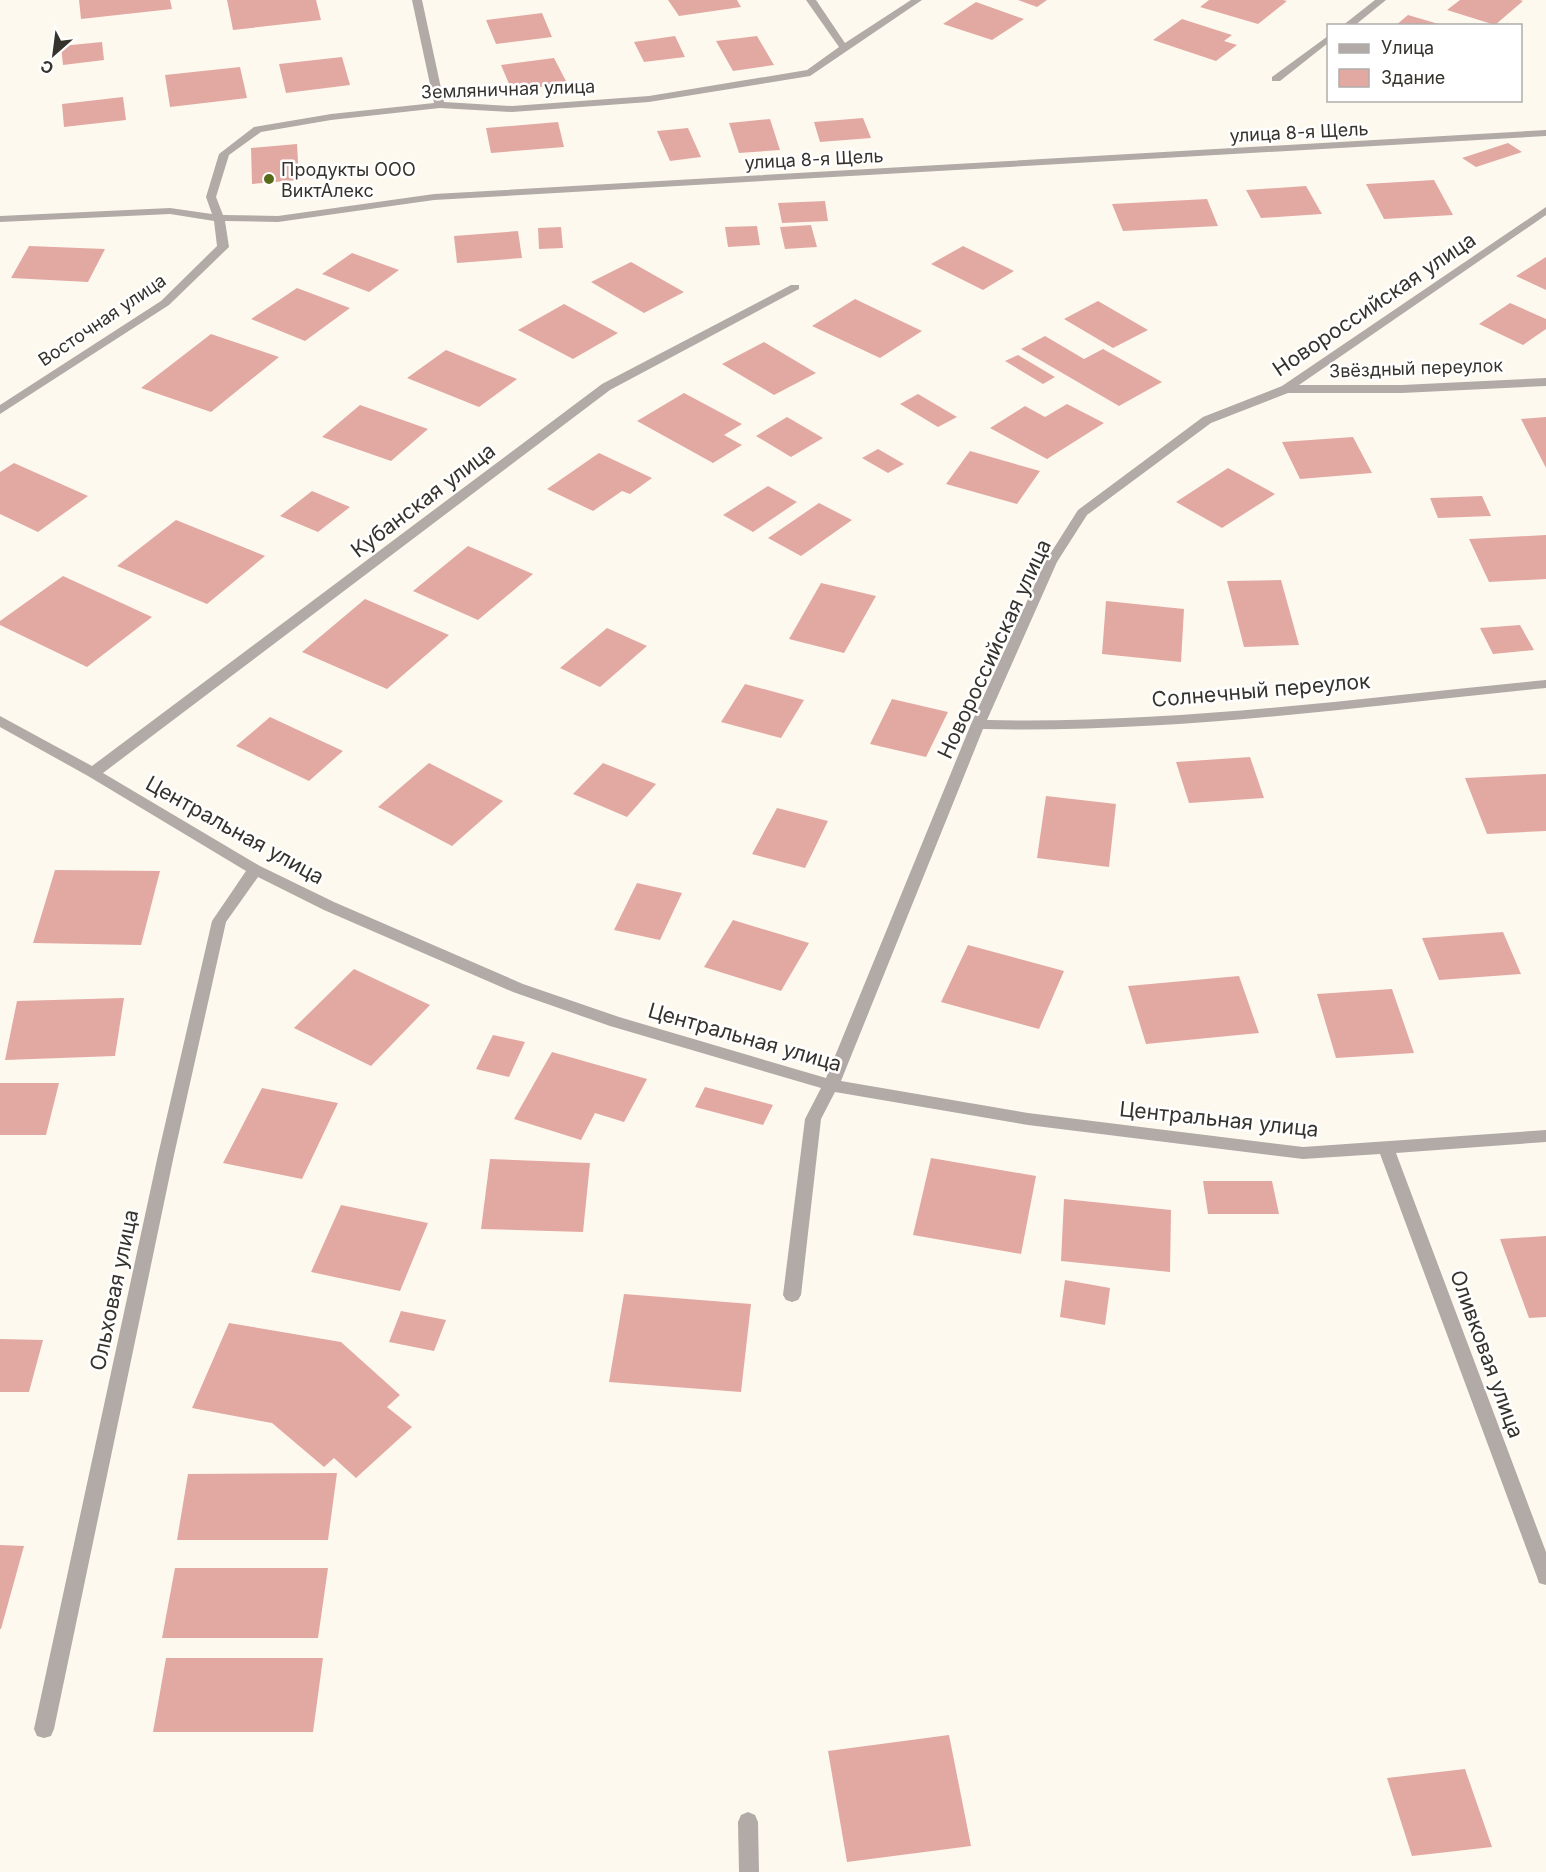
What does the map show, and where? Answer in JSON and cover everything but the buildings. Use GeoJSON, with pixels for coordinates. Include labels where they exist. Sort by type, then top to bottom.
{"type":"FeatureCollection","features":[{"type":"Feature","properties":{"kind":"street"},"geometry":{"type":"LineString","coordinates":[[417,0],[440,105]]}},
{"type":"Feature","properties":{"kind":"street"},"geometry":{"type":"LineString","coordinates":[[811,0],[844,48]]}},
{"type":"Feature","properties":{"kind":"street","name":"Земляничная улица"},"geometry":{"type":"LineString","coordinates":[[219,218],[211,196],[224,154],[258,129],[331,117],[440,105],[512,109],[649,99],[810,73],[917,0]]}},
{"type":"Feature","properties":{"kind":"street"},"geometry":{"type":"LineString","coordinates":[[1350,24],[1381,0]]}},
{"type":"Feature","properties":{"kind":"street"},"geometry":{"type":"LineString","coordinates":[[1276,79],[1327,41]]}},
{"type":"Feature","properties":{"kind":"street","name":"улица 8-я Щель"},"geometry":{"type":"LineString","coordinates":[[0,219],[170,211],[219,218],[278,219],[434,197],[1546,133]]}},
{"type":"Feature","properties":{"kind":"street","name":"Новороссийская улица"},"geometry":{"type":"LineString","coordinates":[[792,1295],[813,1119],[831,1085],[978,724],[1051,562],[1082,513],[1207,420],[1286,389],[1546,210]]}},
{"type":"Feature","properties":{"kind":"street","name":"Восточная улица"},"geometry":{"type":"LineString","coordinates":[[0,410],[165,303],[223,247],[219,218]]}},
{"type":"Feature","properties":{"kind":"street","name":"Кубанская улица"},"geometry":{"type":"LineString","coordinates":[[93,772],[606,387],[795,287]]}},
{"type":"Feature","properties":{"kind":"street","name":"Звёздный переулок"},"geometry":{"type":"LineString","coordinates":[[1286,389],[1402,389],[1546,381]]}},
{"type":"Feature","properties":{"kind":"street","name":"Солнечный переулок"},"geometry":{"type":"LineString","coordinates":[[978,724],[1055,726],[1260,715],[1546,684]]}},
{"type":"Feature","properties":{"kind":"street","name":"Центральная улица"},"geometry":{"type":"LineString","coordinates":[[0,721],[93,772],[255,870],[329,906],[518,988],[615,1022],[831,1085],[1028,1119],[1303,1153],[1546,1136]]}},
{"type":"Feature","properties":{"kind":"street","name":"Ольховая улица"},"geometry":{"type":"LineString","coordinates":[[44,1729],[166,1155],[219,921],[255,870]]}},
{"type":"Feature","properties":{"kind":"street","name":"Оливковая улица"},"geometry":{"type":"LineString","coordinates":[[1386,1147],[1546,1577]]}},
{"type":"Feature","properties":{"kind":"street"},"geometry":{"type":"LineString","coordinates":[[748,1822],[749,1872]]}},
{"type":"Feature","properties":{"kind":"place","name":"Продукты ООО ВиктАлекс"},"geometry":{"type":"Point","coordinates":[269,179]}}]}
